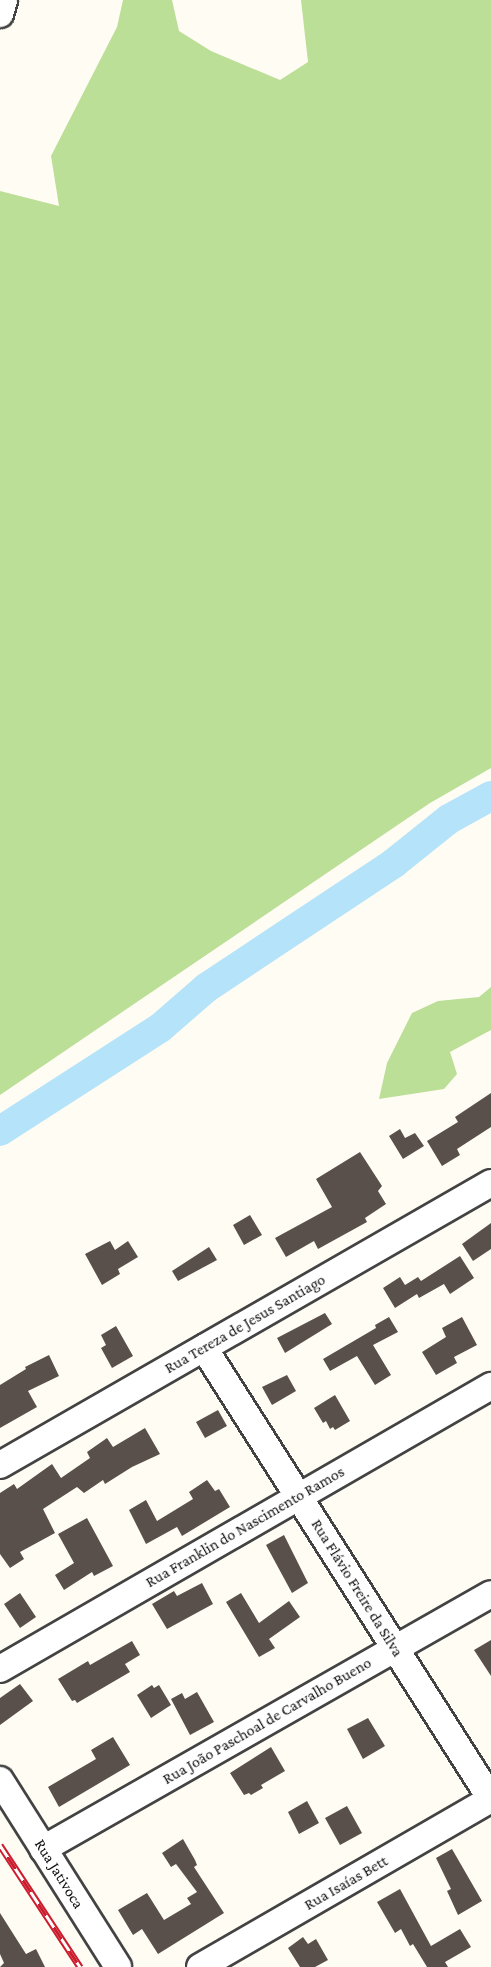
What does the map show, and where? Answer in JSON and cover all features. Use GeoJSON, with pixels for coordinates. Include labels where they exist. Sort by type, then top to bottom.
{"type":"FeatureCollection","features":[{"type":"Feature","properties":{"kind":"street"},"geometry":{"type":"LineString","coordinates":[[0,14],[4,0]]}},
{"type":"Feature","properties":{"kind":"street","name":"Rua Tereza de Jesus Santiago"},"geometry":{"type":"LineString","coordinates":[[0,1465],[491,1183]]}},
{"type":"Feature","properties":{"kind":"street","name":"Rua Flávio Freire da Silva"},"geometry":{"type":"LineString","coordinates":[[204,1348],[491,1799]]}},
{"type":"Feature","properties":{"kind":"street","name":"Rua Franklin do Nascimento Ramos"},"geometry":{"type":"LineString","coordinates":[[0,1669],[491,1386]]}},
{"type":"Feature","properties":{"kind":"street","name":"Rua João Paschoal de Carvalho Bueno"},"geometry":{"type":"LineString","coordinates":[[43,1849],[491,1593]]}},
{"type":"Feature","properties":{"kind":"street","name":"Rua Jativoca"},"geometry":{"type":"LineString","coordinates":[[0,1780],[118,1967]]}},
{"type":"Feature","properties":{"kind":"street","name":"Rua Isaías Bett"},"geometry":{"type":"LineString","coordinates":[[200,1967],[491,1799]]}},
{"type":"Feature","properties":{"kind":"green space"},"geometry":{"type":"Polygon","coordinates":[[[123,0],[172,0],[179,31],[211,51],[280,80],[308,62],[301,0],[491,0],[491,768],[430,803],[0,1095],[0,191],[59,206],[51,156],[117,27],[123,0]]]}},
{"type":"Feature","properties":{"kind":"green space"},"geometry":{"type":"Polygon","coordinates":[[[491,987],[491,1030],[450,1052],[457,1074],[444,1089],[379,1099],[387,1063],[412,1013],[438,1001],[479,997],[491,987]]]}},
{"type":"Feature","properties":{"kind":"building"},"geometry":{"type":"Polygon","coordinates":[[[491,1093],[491,1127],[457,1149],[460,1155],[442,1166],[427,1141],[458,1122],[455,1117],[491,1093]]]}},
{"type":"Feature","properties":{"kind":"building"},"geometry":{"type":"Polygon","coordinates":[[[400,1129],[405,1138],[415,1133],[424,1146],[403,1159],[389,1136],[400,1129]]]}},
{"type":"Feature","properties":{"kind":"building"},"geometry":{"type":"Polygon","coordinates":[[[360,1152],[382,1186],[378,1191],[386,1204],[365,1218],[367,1222],[318,1249],[314,1241],[286,1257],[275,1238],[332,1207],[316,1179],[360,1152]]]}},
{"type":"Feature","properties":{"kind":"building"},"geometry":{"type":"Polygon","coordinates":[[[250,1215],[262,1235],[244,1245],[233,1225],[250,1215]]]}},
{"type":"Feature","properties":{"kind":"building"},"geometry":{"type":"Polygon","coordinates":[[[491,1223],[491,1249],[473,1261],[462,1244],[491,1223]]]}},
{"type":"Feature","properties":{"kind":"building"},"geometry":{"type":"Polygon","coordinates":[[[110,1241],[115,1250],[128,1241],[138,1257],[118,1269],[120,1274],[102,1285],[85,1254],[110,1241]]]}},
{"type":"Feature","properties":{"kind":"building"},"geometry":{"type":"Polygon","coordinates":[[[209,1247],[217,1260],[178,1281],[172,1271],[209,1247]]]}},
{"type":"Feature","properties":{"kind":"building"},"geometry":{"type":"Polygon","coordinates":[[[460,1256],[474,1278],[450,1294],[444,1284],[419,1298],[417,1294],[395,1308],[383,1288],[400,1277],[405,1285],[418,1277],[421,1281],[460,1256]]]}},
{"type":"Feature","properties":{"kind":"building"},"geometry":{"type":"Polygon","coordinates":[[[325,1313],[332,1324],[285,1353],[277,1338],[325,1313]]]}},
{"type":"Feature","properties":{"kind":"building"},"geometry":{"type":"Polygon","coordinates":[[[389,1317],[398,1332],[373,1345],[391,1375],[375,1385],[357,1356],[330,1371],[323,1359],[376,1328],[375,1325],[389,1317]]]}},
{"type":"Feature","properties":{"kind":"building"},"geometry":{"type":"Polygon","coordinates":[[[462,1317],[477,1345],[454,1357],[457,1363],[436,1375],[422,1352],[446,1337],[442,1328],[462,1317]]]}},
{"type":"Feature","properties":{"kind":"building"},"geometry":{"type":"Polygon","coordinates":[[[116,1326],[133,1356],[112,1368],[101,1348],[106,1345],[101,1335],[116,1326]]]}},
{"type":"Feature","properties":{"kind":"building"},"geometry":{"type":"Polygon","coordinates":[[[49,1355],[59,1376],[28,1391],[37,1407],[0,1428],[0,1385],[26,1369],[25,1367],[49,1355]]]}},
{"type":"Feature","properties":{"kind":"building"},"geometry":{"type":"Polygon","coordinates":[[[287,1375],[296,1391],[272,1405],[262,1387],[287,1375]]]}},
{"type":"Feature","properties":{"kind":"building"},"geometry":{"type":"Polygon","coordinates":[[[335,1395],[350,1421],[335,1430],[333,1427],[330,1429],[326,1421],[323,1423],[314,1408],[335,1395]]]}},
{"type":"Feature","properties":{"kind":"building"},"geometry":{"type":"Polygon","coordinates":[[[218,1410],[227,1426],[205,1438],[196,1422],[218,1410]]]}},
{"type":"Feature","properties":{"kind":"building"},"geometry":{"type":"Polygon","coordinates":[[[145,1428],[160,1454],[132,1467],[105,1484],[103,1480],[84,1493],[77,1487],[43,1509],[55,1533],[20,1552],[24,1559],[10,1568],[0,1554],[0,1493],[14,1484],[17,1489],[52,1464],[61,1478],[90,1458],[87,1452],[107,1438],[113,1447],[145,1428]]]}},
{"type":"Feature","properties":{"kind":"building"},"geometry":{"type":"Polygon","coordinates":[[[207,1480],[215,1491],[219,1489],[230,1507],[182,1536],[177,1527],[146,1544],[129,1510],[146,1500],[157,1521],[193,1499],[189,1492],[207,1480]]]}},
{"type":"Feature","properties":{"kind":"building"},"geometry":{"type":"Polygon","coordinates":[[[87,1518],[113,1566],[94,1576],[92,1572],[64,1590],[55,1575],[74,1563],[58,1534],[87,1518]]]}},
{"type":"Feature","properties":{"kind":"building"},"geometry":{"type":"Polygon","coordinates":[[[284,1535],[308,1583],[292,1593],[266,1545],[284,1535]]]}},
{"type":"Feature","properties":{"kind":"building"},"geometry":{"type":"Polygon","coordinates":[[[202,1583],[213,1604],[167,1629],[152,1604],[174,1591],[177,1596],[202,1583]]]}},
{"type":"Feature","properties":{"kind":"building"},"geometry":{"type":"Polygon","coordinates":[[[20,1593],[36,1617],[20,1628],[4,1604],[20,1593]]]}},
{"type":"Feature","properties":{"kind":"building"},"geometry":{"type":"Polygon","coordinates":[[[241,1593],[259,1623],[289,1601],[300,1617],[269,1639],[275,1648],[259,1657],[226,1602],[241,1593]]]}},
{"type":"Feature","properties":{"kind":"building"},"geometry":{"type":"Polygon","coordinates":[[[491,1640],[491,1676],[474,1650],[491,1640]]]}},
{"type":"Feature","properties":{"kind":"building"},"geometry":{"type":"Polygon","coordinates":[[[132,1641],[140,1655],[125,1664],[130,1672],[77,1703],[75,1700],[72,1701],[58,1679],[88,1661],[90,1665],[132,1641]]]}},
{"type":"Feature","properties":{"kind":"building"},"geometry":{"type":"Polygon","coordinates":[[[20,1684],[33,1701],[0,1725],[0,1698],[20,1684]]]}},
{"type":"Feature","properties":{"kind":"building"},"geometry":{"type":"Polygon","coordinates":[[[152,1685],[154,1688],[159,1685],[171,1705],[151,1718],[137,1695],[152,1685]]]}},
{"type":"Feature","properties":{"kind":"building"},"geometry":{"type":"Polygon","coordinates":[[[197,1692],[214,1722],[190,1735],[171,1699],[182,1693],[185,1699],[197,1692]]]}},
{"type":"Feature","properties":{"kind":"building"},"geometry":{"type":"Polygon","coordinates":[[[368,1718],[385,1746],[363,1759],[347,1729],[368,1718]]]}},
{"type":"Feature","properties":{"kind":"building"},"geometry":{"type":"Polygon","coordinates":[[[113,1737],[130,1765],[59,1807],[48,1787],[96,1759],[91,1750],[113,1737]]]}},
{"type":"Feature","properties":{"kind":"building"},"geometry":{"type":"Polygon","coordinates":[[[271,1747],[285,1771],[261,1785],[263,1788],[251,1795],[249,1793],[244,1795],[230,1773],[271,1747]]]}},
{"type":"Feature","properties":{"kind":"building"},"geometry":{"type":"Polygon","coordinates":[[[307,1801],[319,1823],[299,1834],[288,1812],[307,1801]]]}},
{"type":"Feature","properties":{"kind":"building"},"geometry":{"type":"Polygon","coordinates":[[[347,1806],[362,1833],[340,1845],[325,1818],[347,1806]]]}},
{"type":"Feature","properties":{"kind":"building"},"geometry":{"type":"Polygon","coordinates":[[[183,1839],[197,1865],[194,1867],[224,1913],[158,1954],[142,1929],[133,1935],[118,1910],[147,1893],[164,1920],[191,1904],[187,1898],[197,1892],[176,1864],[171,1867],[162,1853],[183,1839]]]}},
{"type":"Feature","properties":{"kind":"building"},"geometry":{"type":"Polygon","coordinates":[[[452,1849],[482,1901],[458,1915],[447,1891],[451,1889],[436,1858],[452,1849]]]}},
{"type":"Feature","properties":{"kind":"building"},"geometry":{"type":"Polygon","coordinates":[[[400,1889],[431,1946],[460,1929],[471,1947],[445,1962],[448,1967],[427,1967],[413,1944],[410,1946],[401,1929],[395,1933],[377,1902],[400,1889]]]}},
{"type":"Feature","properties":{"kind":"building"},"geometry":{"type":"Polygon","coordinates":[[[0,1913],[26,1954],[36,1949],[45,1967],[0,1967],[4,1963],[0,1954],[0,1913]]]}},
{"type":"Feature","properties":{"kind":"building"},"geometry":{"type":"Polygon","coordinates":[[[303,1937],[308,1944],[316,1939],[328,1960],[315,1967],[300,1967],[288,1948],[303,1937]]]}},
{"type":"Feature","properties":{"kind":"waterway"},"geometry":{"type":"LineString","coordinates":[[0,1131],[160,1028],[206,988],[394,863],[449,819],[491,796]]}},
{"type":"Feature","properties":{"kind":"railway"},"geometry":{"type":"LineString","coordinates":[[0,1845],[80,1967]]}}]}
